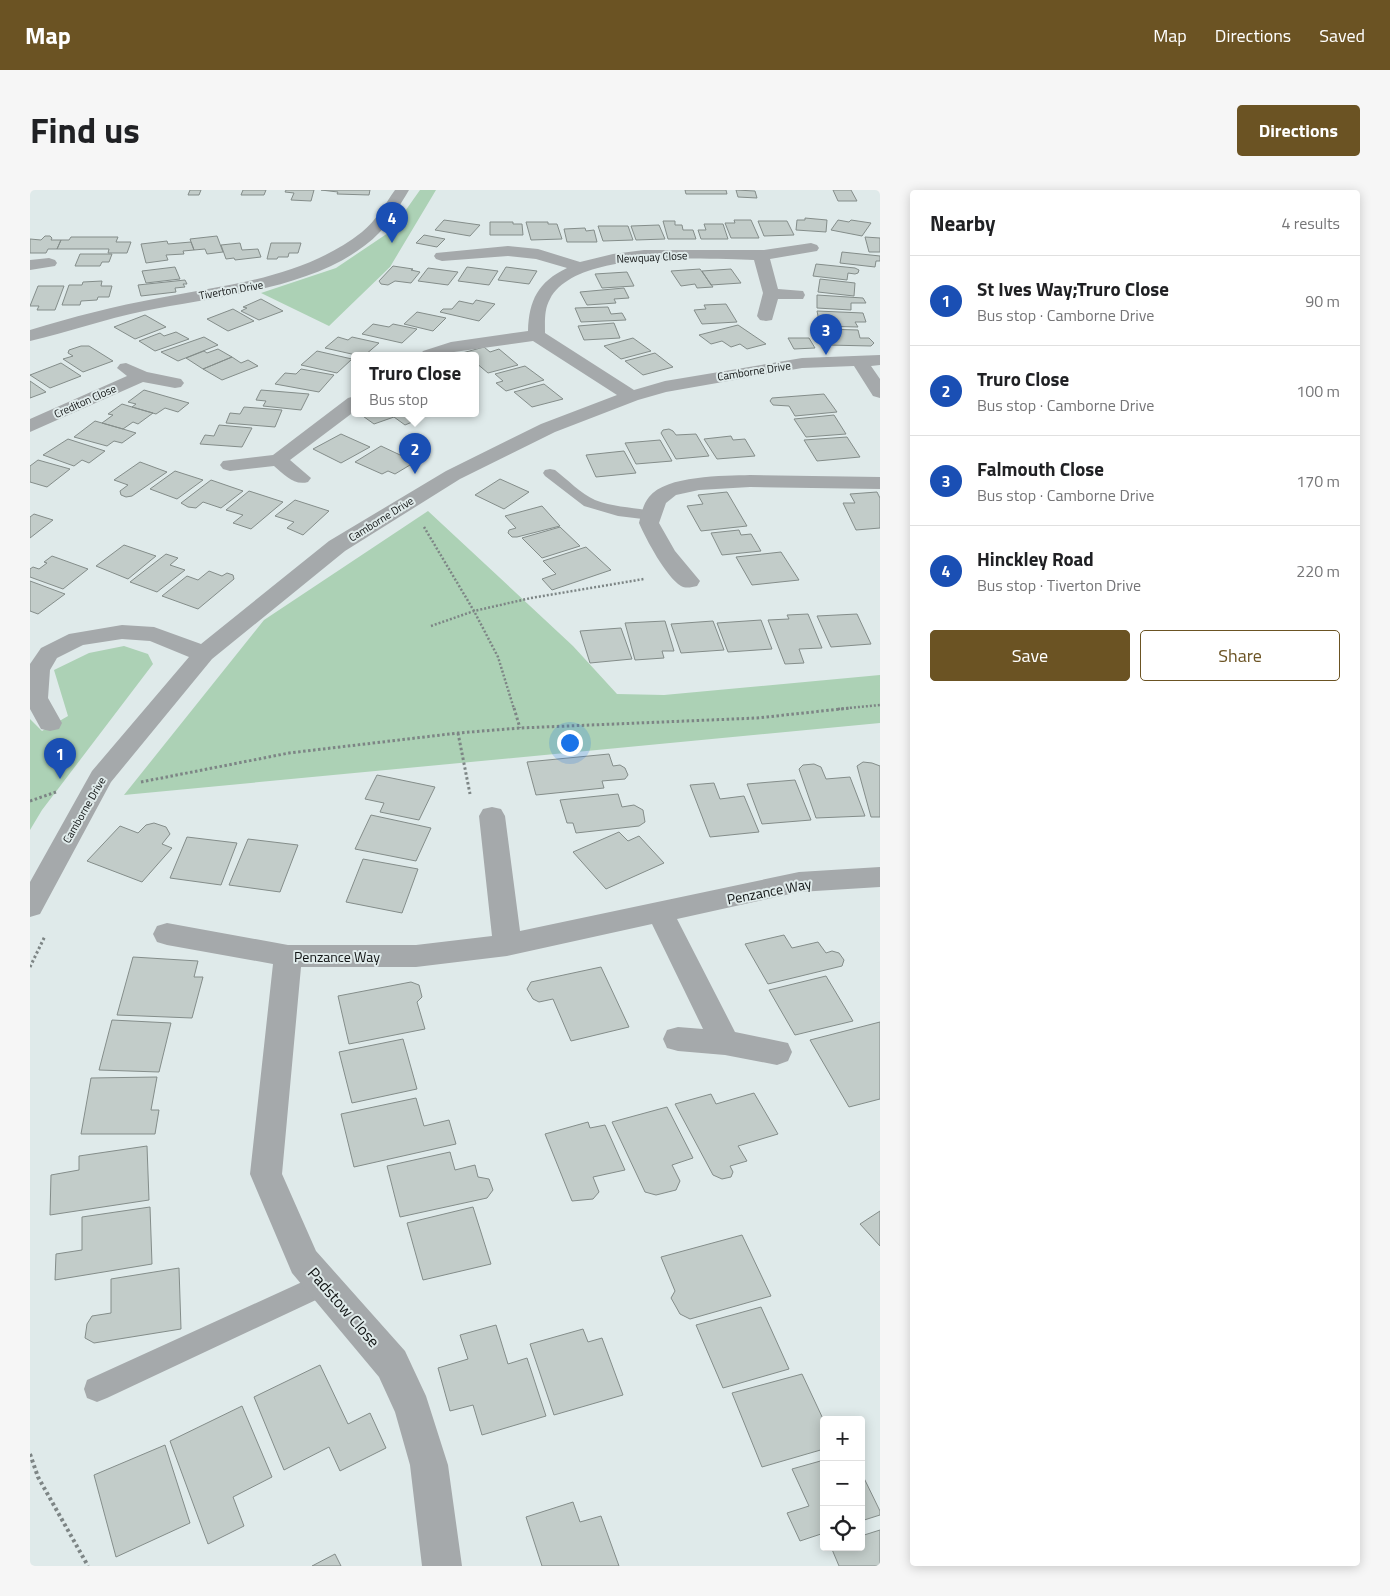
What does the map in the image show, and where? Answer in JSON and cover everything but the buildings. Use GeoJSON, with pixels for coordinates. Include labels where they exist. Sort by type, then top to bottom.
{"type":"FeatureCollection","features":[{"type":"Feature","properties":{"kind":"street","name":"Tiverton Drive"},"geometry":{"type":"LineString","coordinates":[[30,336],[90,317],[272,282],[304,273],[331,260],[370,234],[402,190]]}},
{"type":"Feature","properties":{"kind":"street"},"geometry":{"type":"LineString","coordinates":[[442,256],[478,247],[538,254],[582,268]]}},
{"type":"Feature","properties":{"kind":"street","name":"Newquay Close"},"geometry":{"type":"LineString","coordinates":[[536,334],[538,309],[544,295],[555,283],[582,268],[601,261],[640,255],[761,255],[811,248]]}},
{"type":"Feature","properties":{"kind":"street"},"geometry":{"type":"LineString","coordinates":[[761,255],[771,293],[766,316]]}},
{"type":"Feature","properties":{"kind":"street"},"geometry":{"type":"LineString","coordinates":[[30,264],[48,264]]}},
{"type":"Feature","properties":{"kind":"street"},"geometry":{"type":"LineString","coordinates":[[771,293],[797,295]]}},
{"type":"Feature","properties":{"kind":"street"},"geometry":{"type":"LineString","coordinates":[[437,352],[451,347],[536,334],[631,396]]}},
{"type":"Feature","properties":{"kind":"street"},"geometry":{"type":"LineString","coordinates":[[870,360],[879,389]]}},
{"type":"Feature","properties":{"kind":"street","name":"Camborne Drive"},"geometry":{"type":"LineString","coordinates":[[30,907],[101,778],[204,654],[337,546],[454,475],[548,428],[631,396],[665,387],[802,363],[870,360]]}},
{"type":"Feature","properties":{"kind":"street","name":"Crediton Close"},"geometry":{"type":"LineString","coordinates":[[122,366],[140,376],[175,383]]}},
{"type":"Feature","properties":{"kind":"street","name":"Crediton Close"},"geometry":{"type":"LineString","coordinates":[[30,426],[140,376]]}},
{"type":"Feature","properties":{"kind":"street"},"geometry":{"type":"LineString","coordinates":[[230,465],[278,460],[351,405]]}},
{"type":"Feature","properties":{"kind":"street"},"geometry":{"type":"LineString","coordinates":[[278,460],[301,478]]}},
{"type":"Feature","properties":{"kind":"street"},"geometry":{"type":"LineString","coordinates":[[685,577],[656,539],[649,523],[657,500],[669,491],[699,484],[750,481],[880,483]]}},
{"type":"Feature","properties":{"kind":"street"},"geometry":{"type":"LineString","coordinates":[[50,723],[33,699],[38,670],[49,653],[77,639],[122,632],[154,634],[204,654]]}},
{"type":"Feature","properties":{"kind":"street"},"geometry":{"type":"LineString","coordinates":[[492,816],[507,945]]}},
{"type":"Feature","properties":{"kind":"street","name":"Penzance Way"},"geometry":{"type":"LineString","coordinates":[[167,934],[288,956],[416,956],[507,945],[799,882],[880,877]]}},
{"type":"Feature","properties":{"kind":"street"},"geometry":{"type":"LineString","coordinates":[[660,913],[725,1043]]}},
{"type":"Feature","properties":{"kind":"street","name":"Padstow Close"},"geometry":{"type":"LineString","coordinates":[[288,956],[266,1174],[304,1262],[392,1364],[413,1409],[429,1465],[442,1566]]}},
{"type":"Feature","properties":{"kind":"street"},"geometry":{"type":"LineString","coordinates":[[678,1039],[725,1043],[777,1052]]}},
{"type":"Feature","properties":{"kind":"lane"},"geometry":{"type":"LineString","coordinates":[[550,473],[589,502],[618,511],[651,515]]}},
{"type":"Feature","properties":{"kind":"lane"},"geometry":{"type":"LineString","coordinates":[[97,1389],[324,1284]]}},
{"type":"Feature","properties":{"kind":"path"},"geometry":{"type":"LineString","coordinates":[[409,502],[474,611],[498,657],[520,728]]}},
{"type":"Feature","properties":{"kind":"path"},"geometry":{"type":"LineString","coordinates":[[431,626],[474,611],[531,598],[685,577]]}},
{"type":"Feature","properties":{"kind":"path"},"geometry":{"type":"LineString","coordinates":[[101,778],[127,784],[289,753],[458,733],[520,728],[757,718],[880,705]]}},
{"type":"Feature","properties":{"kind":"path"},"geometry":{"type":"LineString","coordinates":[[458,733],[471,797],[492,816]]}},
{"type":"Feature","properties":{"kind":"path"},"geometry":{"type":"LineString","coordinates":[[30,1454],[38,1477],[88,1566]]}},
{"type":"Feature","properties":{"kind":"green space"},"geometry":{"type":"Polygon","coordinates":[[[420,190],[436,190],[390,267],[329,326],[261,293],[336,268],[391,231],[420,190]]]}},
{"type":"Feature","properties":{"kind":"green space"},"geometry":{"type":"Polygon","coordinates":[[[428,511],[573,646],[617,694],[664,695],[880,675],[880,723],[124,795],[264,620],[428,511]]]}},
{"type":"Feature","properties":{"kind":"green space"},"geometry":{"type":"Polygon","coordinates":[[[124,646],[148,654],[153,664],[42,810],[30,830],[30,719],[42,731],[68,716],[54,670],[89,653],[124,646]]]}},
{"type":"Feature","properties":{"kind":"place","name":"Hinckley Road"},"geometry":{"type":"Point","coordinates":[392,243]}},
{"type":"Feature","properties":{"kind":"place","name":"Falmouth Close"},"geometry":{"type":"Point","coordinates":[826,355]}},
{"type":"Feature","properties":{"kind":"place","name":"Truro Close"},"geometry":{"type":"Point","coordinates":[415,474]}},
{"type":"Feature","properties":{"kind":"place","name":"St Ives Way;Truro Close"},"geometry":{"type":"Point","coordinates":[60,779]}}]}
